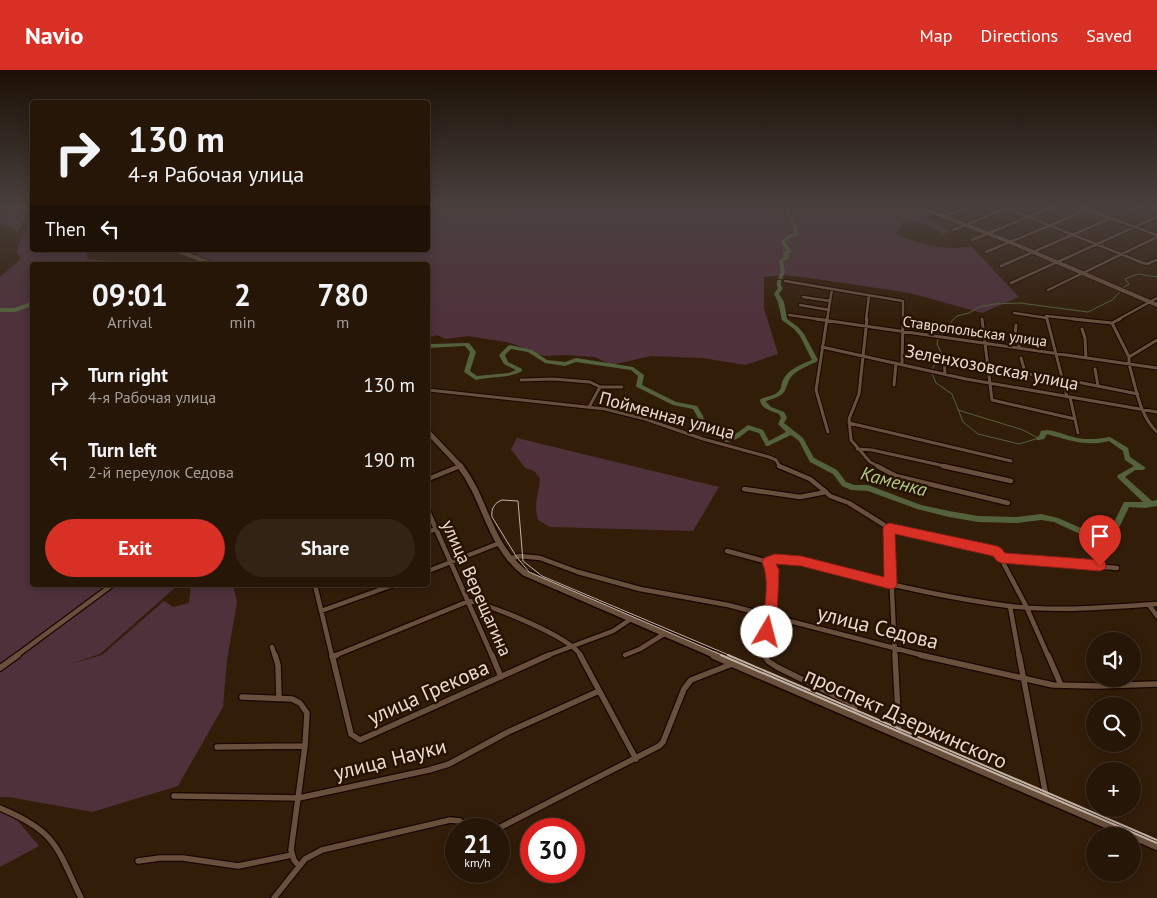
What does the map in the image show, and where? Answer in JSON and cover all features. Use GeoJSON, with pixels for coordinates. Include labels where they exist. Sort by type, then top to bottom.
{"type":"FeatureCollection","features":[{"type":"Feature","properties":{"kind":"main road"},"geometry":{"type":"LineString","coordinates":[[1014,244],[1157,305]]}},
{"type":"Feature","properties":{"kind":"main road"},"geometry":{"type":"LineString","coordinates":[[180,252],[208,262]]}},
{"type":"Feature","properties":{"kind":"main road","name":"проспект Дзержинского"},"geometry":{"type":"LineString","coordinates":[[430,434],[460,466],[469,479],[497,544],[508,559],[525,573],[664,634],[856,714],[1157,846]]}},
{"type":"Feature","properties":{"kind":"street"},"geometry":{"type":"LineString","coordinates":[[986,252],[1006,244]]}},
{"type":"Feature","properties":{"kind":"street"},"geometry":{"type":"LineString","coordinates":[[1001,266],[1052,244]]}},
{"type":"Feature","properties":{"kind":"street"},"geometry":{"type":"LineString","coordinates":[[1011,283],[1097,244],[1147,264],[1157,260]]}},
{"type":"Feature","properties":{"kind":"street"},"geometry":{"type":"LineString","coordinates":[[1048,290],[1142,244]]}},
{"type":"Feature","properties":{"kind":"street"},"geometry":{"type":"LineString","coordinates":[[785,280],[903,302],[902,364]]}},
{"type":"Feature","properties":{"kind":"street"},"geometry":{"type":"LineString","coordinates":[[828,432],[816,390],[832,290]]}},
{"type":"Feature","properties":{"kind":"street"},"geometry":{"type":"LineString","coordinates":[[869,295],[864,326],[859,394],[849,423],[851,440],[857,449],[870,462],[896,476],[1008,503]]}},
{"type":"Feature","properties":{"kind":"street"},"geometry":{"type":"LineString","coordinates":[[804,297],[830,301]]}},
{"type":"Feature","properties":{"kind":"street"},"geometry":{"type":"LineString","coordinates":[[1014,313],[1112,323],[1157,298]]}},
{"type":"Feature","properties":{"kind":"street"},"geometry":{"type":"LineString","coordinates":[[800,305],[829,310]]}},
{"type":"Feature","properties":{"kind":"street","name":"Ставропольская улица"},"geometry":{"type":"LineString","coordinates":[[789,315],[1157,368]]}},
{"type":"Feature","properties":{"kind":"street"},"geometry":{"type":"LineString","coordinates":[[1048,317],[1062,380],[1069,397],[1078,433]]}},
{"type":"Feature","properties":{"kind":"street"},"geometry":{"type":"LineString","coordinates":[[982,319],[990,398],[995,402],[1075,419]]}},
{"type":"Feature","properties":{"kind":"street"},"geometry":{"type":"LineString","coordinates":[[1112,323],[1129,356],[1128,364],[1141,409],[1149,426],[1157,432]]}},
{"type":"Feature","properties":{"kind":"street"},"geometry":{"type":"LineString","coordinates":[[1016,325],[1015,336],[1020,348]]}},
{"type":"Feature","properties":{"kind":"street"},"geometry":{"type":"LineString","coordinates":[[1082,329],[1085,338],[1086,358]]}},
{"type":"Feature","properties":{"kind":"street"},"geometry":{"type":"LineString","coordinates":[[1129,356],[1157,340]]}},
{"type":"Feature","properties":{"kind":"street","name":"Зеленхозовская улица"},"geometry":{"type":"LineString","coordinates":[[822,347],[989,383],[1157,412]]}},
{"type":"Feature","properties":{"kind":"street"},"geometry":{"type":"LineString","coordinates":[[944,358],[945,374]]}},
{"type":"Feature","properties":{"kind":"street"},"geometry":{"type":"LineString","coordinates":[[1021,358],[1025,372]]}},
{"type":"Feature","properties":{"kind":"street"},"geometry":{"type":"LineString","coordinates":[[894,385],[896,363]]}},
{"type":"Feature","properties":{"kind":"street"},"geometry":{"type":"LineString","coordinates":[[1008,369],[1138,394]]}},
{"type":"Feature","properties":{"kind":"street"},"geometry":{"type":"LineString","coordinates":[[1095,369],[1098,386]]}},
{"type":"Feature","properties":{"kind":"street"},"geometry":{"type":"LineString","coordinates":[[521,380],[553,379],[590,382],[600,387],[622,387]]}},
{"type":"Feature","properties":{"kind":"street"},"geometry":{"type":"LineString","coordinates":[[588,407],[600,387]]}},
{"type":"Feature","properties":{"kind":"street","name":"Пойменная улица"},"geometry":{"type":"LineString","coordinates":[[430,390],[605,409],[645,419],[776,460],[780,467],[809,477],[818,483],[830,496],[849,503],[889,528],[997,551],[1001,558]]}},
{"type":"Feature","properties":{"kind":"street"},"geometry":{"type":"LineString","coordinates":[[849,423],[1011,461]]}},
{"type":"Feature","properties":{"kind":"street"},"geometry":{"type":"LineString","coordinates":[[857,449],[872,450],[1011,481]]}},
{"type":"Feature","properties":{"kind":"street"},"geometry":{"type":"LineString","coordinates":[[430,478],[460,466]]}},
{"type":"Feature","properties":{"kind":"street"},"geometry":{"type":"LineString","coordinates":[[744,489],[800,497],[826,492]]}},
{"type":"Feature","properties":{"kind":"street","name":"улица Верещагина"},"geometry":{"type":"LineString","coordinates":[[430,517],[469,601],[501,677]]}},
{"type":"Feature","properties":{"kind":"street"},"geometry":{"type":"LineString","coordinates":[[430,531],[436,528]]}},
{"type":"Feature","properties":{"kind":"street"},"geometry":{"type":"LineString","coordinates":[[889,528],[890,584],[899,733]]}},
{"type":"Feature","properties":{"kind":"street"},"geometry":{"type":"LineString","coordinates":[[430,570],[497,544]]}},
{"type":"Feature","properties":{"kind":"street"},"geometry":{"type":"LineString","coordinates":[[727,551],[768,562],[775,559],[801,561],[890,584],[1010,606],[1092,608],[1157,604]]}},
{"type":"Feature","properties":{"kind":"street","name":"улица Седова"},"geometry":{"type":"LineString","coordinates":[[508,559],[522,555],[559,562],[587,574],[659,593],[694,598],[770,616],[1024,680],[1061,685],[1157,684]]}},
{"type":"Feature","properties":{"kind":"street"},"geometry":{"type":"LineString","coordinates":[[1061,685],[1026,606],[1011,581],[1001,558],[1117,568]]}},
{"type":"Feature","properties":{"kind":"street"},"geometry":{"type":"LineString","coordinates":[[768,562],[772,570],[770,616],[764,656],[768,661],[854,705],[856,714]]}},
{"type":"Feature","properties":{"kind":"street"},"geometry":{"type":"LineString","coordinates":[[0,668],[109,587]]}},
{"type":"Feature","properties":{"kind":"street","name":"улица Грекова"},"geometry":{"type":"LineString","coordinates":[[315,587],[351,734],[354,738],[360,740],[569,646],[613,631],[631,619]]}},
{"type":"Feature","properties":{"kind":"street"},"geometry":{"type":"LineString","coordinates":[[321,611],[387,587]]}},
{"type":"Feature","properties":{"kind":"street"},"geometry":{"type":"LineString","coordinates":[[332,658],[469,601],[477,601],[558,637],[581,656],[636,759]]}},
{"type":"Feature","properties":{"kind":"street"},"geometry":{"type":"LineString","coordinates":[[1149,605],[1157,616]]}},
{"type":"Feature","properties":{"kind":"street"},"geometry":{"type":"LineString","coordinates":[[1010,606],[1046,798]]}},
{"type":"Feature","properties":{"kind":"street"},"geometry":{"type":"LineString","coordinates":[[625,655],[640,649],[664,634]]}},
{"type":"Feature","properties":{"kind":"street"},"geometry":{"type":"LineString","coordinates":[[272,647],[278,666],[279,699]]}},
{"type":"Feature","properties":{"kind":"street"},"geometry":{"type":"LineString","coordinates":[[510,822],[659,746],[663,742],[684,689],[691,680],[734,663]]}},
{"type":"Feature","properties":{"kind":"street","name":"улица Науки"},"geometry":{"type":"LineString","coordinates":[[174,796],[299,798],[429,770],[448,764],[539,718],[599,691]]}},
{"type":"Feature","properties":{"kind":"street"},"geometry":{"type":"LineString","coordinates":[[242,697],[292,699],[304,707],[308,722],[292,855],[299,866]]}},
{"type":"Feature","properties":{"kind":"street"},"geometry":{"type":"LineString","coordinates":[[218,747],[305,746]]}},
{"type":"Feature","properties":{"kind":"street"},"geometry":{"type":"LineString","coordinates":[[0,808],[25,818],[45,833],[60,855],[81,898]]}},
{"type":"Feature","properties":{"kind":"street"},"geometry":{"type":"LineString","coordinates":[[274,898],[299,866],[311,855],[334,846],[445,821]]}},
{"type":"Feature","properties":{"kind":"street"},"geometry":{"type":"LineString","coordinates":[[138,861],[160,858],[183,858],[238,866],[292,855]]}},
{"type":"Feature","properties":{"kind":"shaded area"},"geometry":{"type":"Polygon","coordinates":[[[30,244],[30,252],[86,252],[88,259],[109,261],[30,262],[30,304],[15,309],[0,309],[0,277],[20,260],[21,256],[17,254],[18,245],[30,244]]]}},
{"type":"Feature","properties":{"kind":"shaded area"},"geometry":{"type":"Polygon","coordinates":[[[430,244],[924,244],[953,248],[971,246],[1019,297],[982,313],[910,293],[785,275],[764,277],[764,308],[778,354],[745,365],[703,358],[651,356],[611,365],[595,357],[543,356],[511,343],[468,336],[446,339],[437,335],[430,337],[430,262],[211,262],[197,256],[198,252],[430,252],[430,244]]]}},
{"type":"Feature","properties":{"kind":"shaded area"},"geometry":{"type":"Polygon","coordinates":[[[30,306],[30,587],[176,587],[100,654],[66,665],[102,655],[164,601],[173,607],[189,603],[191,587],[233,587],[237,602],[227,660],[223,707],[178,786],[92,812],[0,797],[0,312],[30,306]]]}},
{"type":"Feature","properties":{"kind":"shaded area"},"geometry":{"type":"Polygon","coordinates":[[[517,438],[719,487],[693,531],[550,527],[538,520],[536,503],[540,478],[534,471],[525,468],[511,449],[517,438]]]}},
{"type":"Feature","properties":{"kind":"shaded area"},"geometry":{"type":"Polygon","coordinates":[[[0,810],[13,815],[39,846],[0,867],[0,810]]]}},
{"type":"Feature","properties":{"kind":"waterway"},"geometry":{"type":"LineString","coordinates":[[780,278],[783,272],[781,261],[787,258],[785,253],[790,252],[784,244]]}},
{"type":"Feature","properties":{"kind":"waterway"},"geometry":{"type":"LineString","coordinates":[[1123,288],[1129,284],[1125,279],[1138,274],[1157,277]]}},
{"type":"Feature","properties":{"kind":"waterway"},"geometry":{"type":"LineString","coordinates":[[779,281],[781,288],[776,294],[781,302],[785,320],[802,335],[815,360]]}},
{"type":"Feature","properties":{"kind":"waterway"},"geometry":{"type":"LineString","coordinates":[[943,357],[937,344],[939,333],[957,316],[969,313],[979,307],[994,304],[1020,303],[1088,312],[1112,300],[1120,292]]}},
{"type":"Feature","properties":{"kind":"waterway","name":"Каменка"},"geometry":{"type":"LineString","coordinates":[[0,310],[15,310],[30,305]]}},
{"type":"Feature","properties":{"kind":"waterway","name":"Каменка"},"geometry":{"type":"LineString","coordinates":[[430,346],[467,344],[473,352],[467,372],[476,378],[505,375],[520,370],[506,363],[502,355],[510,347],[530,351],[545,361],[565,364],[576,360],[633,369],[641,375],[639,386],[675,404],[695,407],[700,416],[702,426],[728,440],[739,435],[748,427],[761,432],[768,444],[791,432]]}},
{"type":"Feature","properties":{"kind":"waterway"},"geometry":{"type":"LineString","coordinates":[[791,432],[781,424],[784,418],[782,413],[769,408],[763,403],[763,400],[779,394],[786,380],[793,372],[814,361]]}},
{"type":"Feature","properties":{"kind":"waterway"},"geometry":{"type":"LineString","coordinates":[[932,370],[935,364]]}},
{"type":"Feature","properties":{"kind":"waterway"},"geometry":{"type":"LineString","coordinates":[[932,373],[936,383],[952,394],[958,410]]}},
{"type":"Feature","properties":{"kind":"waterway"},"geometry":{"type":"LineString","coordinates":[[958,410],[1023,430],[1038,438]]}},
{"type":"Feature","properties":{"kind":"waterway"},"geometry":{"type":"LineString","coordinates":[[958,410],[963,422],[978,434],[1019,444],[1039,438]]}},
{"type":"Feature","properties":{"kind":"waterway","name":"Каменка"},"geometry":{"type":"LineString","coordinates":[[791,432],[801,440],[812,460],[835,472],[844,484],[853,488],[868,488],[920,507],[949,514],[978,519],[1017,520],[1041,517],[1055,520],[1089,535],[1105,538],[1111,536],[1127,504],[1145,505],[1157,503]]}},
{"type":"Feature","properties":{"kind":"waterway"},"geometry":{"type":"LineString","coordinates":[[1039,438],[1042,437],[1043,433],[1047,432],[1079,441],[1110,439],[1126,450],[1127,458],[1143,468],[1134,468],[1120,477],[1150,504]]}},
{"type":"Feature","properties":{"kind":"tram line"},"geometry":{"type":"LineString","coordinates":[[724,656],[529,572],[516,556],[492,517],[494,507],[502,500],[518,501],[523,561],[542,576],[731,656]]}},
{"type":"Feature","properties":{"kind":"tram line"},"geometry":{"type":"LineString","coordinates":[[721,655],[1157,843]]}},
{"type":"Feature","properties":{"kind":"tram line"},"geometry":{"type":"LineString","coordinates":[[728,655],[1157,840]]}},
{"type":"Feature","properties":{"kind":"route"},"geometry":{"type":"LineString","coordinates":[[767,632],[770,616],[772,570],[768,562],[775,559],[801,561],[890,584],[889,528],[997,551],[1001,558],[1100,566]]}}]}
